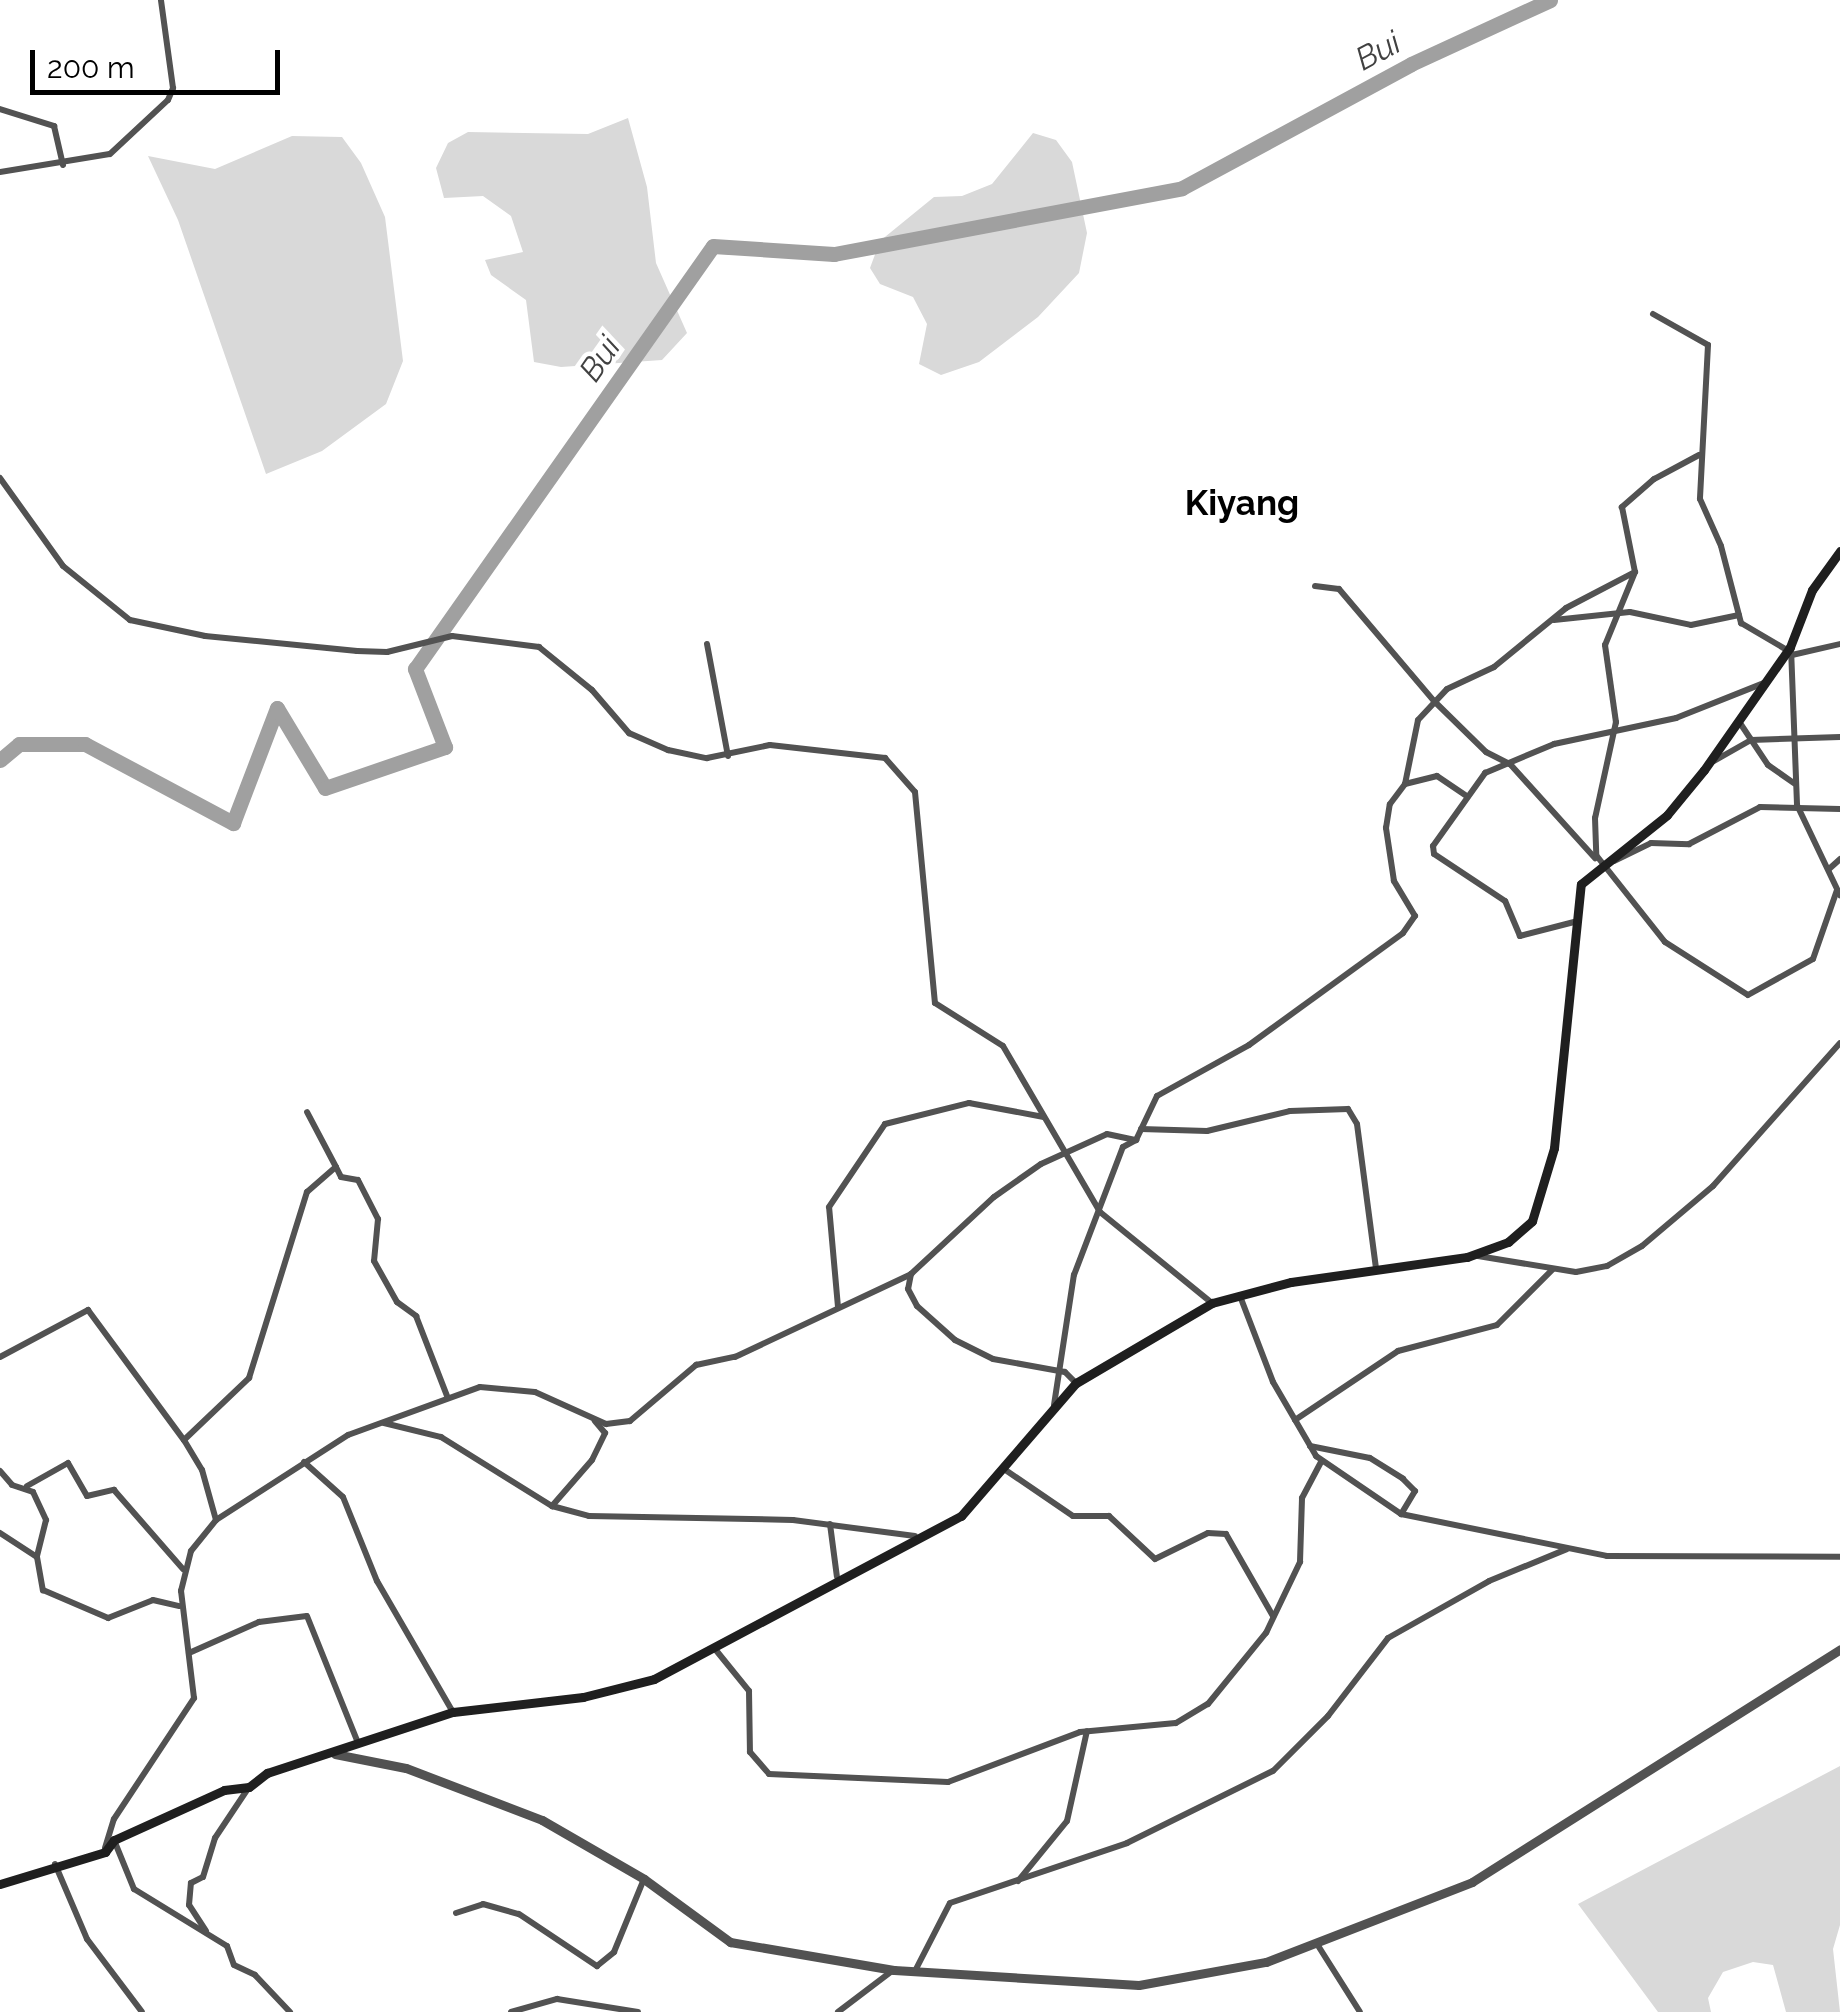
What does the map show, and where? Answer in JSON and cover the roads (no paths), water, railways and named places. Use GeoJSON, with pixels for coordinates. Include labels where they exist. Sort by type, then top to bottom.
{"type":"FeatureCollection","features":[{"type":"Feature","properties":{"kind":"main road"},"geometry":{"type":"LineString","coordinates":[[0,1884],[104,1852],[114,1840],[224,1790],[250,1786],[267,1773],[336,1754],[453,1712],[625,1688],[716,1648],[837,1577],[965,1512],[1076,1383],[1212,1303],[1376,1269],[1467,1258],[1526,1228],[1543,1190],[1562,1103],[1574,922],[1581,884],[1607,867],[1679,803],[1790,651],[1812,590],[1840,551]]}},
{"type":"Feature","properties":{"kind":"street"},"geometry":{"type":"LineString","coordinates":[[0,172],[64,164],[114,152],[172,95],[161,0]]}},
{"type":"Feature","properties":{"kind":"street"},"geometry":{"type":"LineString","coordinates":[[0,108],[54,126],[64,164]]}},
{"type":"Feature","properties":{"kind":"street"},"geometry":{"type":"LineString","coordinates":[[1653,314],[1708,346],[1709,416],[1699,455],[1700,499],[1739,615],[1758,637],[1790,651],[1840,644]]}},
{"type":"Feature","properties":{"kind":"street"},"geometry":{"type":"LineString","coordinates":[[1699,455],[1624,499],[1635,572],[1605,645],[1615,730],[1596,818],[1596,855],[1665,942],[1748,995],[1813,959],[1838,892],[1797,805],[1799,738],[1790,651]]}},
{"type":"Feature","properties":{"kind":"street"},"geometry":{"type":"LineString","coordinates":[[0,478],[62,566],[130,620],[205,636],[319,648],[387,652],[452,636],[540,648],[592,690],[629,734],[668,750],[728,756],[770,745],[874,754],[909,779],[931,992],[942,1012],[1003,1046],[1100,1212],[1212,1303]]}},
{"type":"Feature","properties":{"kind":"street"},"geometry":{"type":"LineString","coordinates":[[1054,1405],[1055,1369],[1074,1275],[1123,1147],[1136,1140],[1163,1090],[1249,1045],[1402,933],[1415,916],[1394,881],[1386,828],[1390,804],[1405,784],[1418,720],[1434,702],[1494,667],[1553,620],[1635,572]]}},
{"type":"Feature","properties":{"kind":"street"},"geometry":{"type":"LineString","coordinates":[[1315,586],[1340,589],[1434,702],[1486,752],[1510,764],[1607,867]]}},
{"type":"Feature","properties":{"kind":"street"},"geometry":{"type":"LineString","coordinates":[[1553,620],[1620,612],[1686,625],[1739,615]]}},
{"type":"Feature","properties":{"kind":"street"},"geometry":{"type":"LineString","coordinates":[[707,644],[728,756]]}},
{"type":"Feature","properties":{"kind":"street"},"geometry":{"type":"LineString","coordinates":[[1574,922],[1520,936],[1505,901],[1434,854],[1485,773],[1615,730],[1676,718],[1769,681]]}},
{"type":"Feature","properties":{"kind":"street"},"geometry":{"type":"LineString","coordinates":[[1738,692],[1750,705]]}},
{"type":"Feature","properties":{"kind":"street"},"geometry":{"type":"LineString","coordinates":[[1740,723],[1768,765],[1795,784]]}},
{"type":"Feature","properties":{"kind":"street"},"geometry":{"type":"LineString","coordinates":[[1704,770],[1751,740],[1840,737]]}},
{"type":"Feature","properties":{"kind":"street"},"geometry":{"type":"LineString","coordinates":[[1405,784],[1437,776],[1468,798]]}},
{"type":"Feature","properties":{"kind":"street"},"geometry":{"type":"LineString","coordinates":[[1607,867],[1648,844],[1688,844],[1747,810],[1797,805],[1840,809]]}},
{"type":"Feature","properties":{"kind":"street"},"geometry":{"type":"LineString","coordinates":[[1828,869],[1840,860]]}},
{"type":"Feature","properties":{"kind":"street"},"geometry":{"type":"LineString","coordinates":[[1467,1258],[1488,1255],[1553,1269],[1606,1266],[1642,1246],[1714,1186],[1840,1044]]}},
{"type":"Feature","properties":{"kind":"street"},"geometry":{"type":"LineString","coordinates":[[838,1307],[829,1207],[886,1124],[969,1103],[1045,1117]]}},
{"type":"Feature","properties":{"kind":"street"},"geometry":{"type":"LineString","coordinates":[[1141,1129],[1206,1130],[1290,1112],[1348,1109],[1357,1124],[1376,1269]]}},
{"type":"Feature","properties":{"kind":"street"},"geometry":{"type":"LineString","coordinates":[[307,1112],[341,1177],[358,1180],[378,1218],[374,1261],[397,1302],[416,1316],[447,1396]]}},
{"type":"Feature","properties":{"kind":"street"},"geometry":{"type":"LineString","coordinates":[[104,1852],[114,1819],[194,1698],[180,1606],[184,1569],[216,1520],[304,1462],[369,1427],[480,1387],[535,1392],[616,1426],[630,1421],[696,1366],[735,1357],[911,1274],[994,1197],[1064,1151],[1107,1134],[1136,1140]]}},
{"type":"Feature","properties":{"kind":"street"},"geometry":{"type":"LineString","coordinates":[[184,1440],[249,1378],[307,1192],[336,1167]]}},
{"type":"Feature","properties":{"kind":"street"},"geometry":{"type":"LineString","coordinates":[[1294,1420],[1398,1351],[1497,1326],[1553,1269]]}},
{"type":"Feature","properties":{"kind":"street"},"geometry":{"type":"LineString","coordinates":[[911,1274],[907,1282],[917,1306],[954,1340],[993,1359],[1055,1369],[1076,1383]]}},
{"type":"Feature","properties":{"kind":"street"},"geometry":{"type":"LineString","coordinates":[[1240,1296],[1309,1446],[1321,1462],[1401,1514],[1607,1556],[1840,1557]]}},
{"type":"Feature","properties":{"kind":"street"},"geometry":{"type":"LineString","coordinates":[[0,1357],[88,1310],[184,1440],[202,1470],[216,1520]]}},
{"type":"Feature","properties":{"kind":"street"},"geometry":{"type":"LineString","coordinates":[[552,1506],[599,1447],[605,1433],[594,1420]]}},
{"type":"Feature","properties":{"kind":"street"},"geometry":{"type":"LineString","coordinates":[[369,1427],[411,1426],[442,1437],[552,1506],[602,1518],[830,1524],[915,1536]]}},
{"type":"Feature","properties":{"kind":"street"},"geometry":{"type":"LineString","coordinates":[[1309,1446],[1370,1458],[1403,1478],[1415,1492],[1401,1514]]}},
{"type":"Feature","properties":{"kind":"street"},"geometry":{"type":"LineString","coordinates":[[304,1462],[342,1497],[377,1581],[453,1712]]}},
{"type":"Feature","properties":{"kind":"street"},"geometry":{"type":"LineString","coordinates":[[716,1648],[749,1691],[750,1752],[753,1763],[769,1774],[948,1782],[1087,1731],[1188,1719],[1240,1672],[1274,1617],[1300,1562],[1302,1498],[1321,1462]]}},
{"type":"Feature","properties":{"kind":"street"},"geometry":{"type":"LineString","coordinates":[[0,1471],[3,1481],[26,1487],[68,1464],[88,1496],[114,1490],[184,1569]]}},
{"type":"Feature","properties":{"kind":"street"},"geometry":{"type":"LineString","coordinates":[[1004,1468],[1073,1516],[1109,1516],[1155,1559],[1208,1533],[1226,1534],[1274,1617]]}},
{"type":"Feature","properties":{"kind":"street"},"geometry":{"type":"LineString","coordinates":[[26,1487],[47,1524],[38,1556],[43,1590],[108,1618],[153,1600],[180,1606]]}},
{"type":"Feature","properties":{"kind":"street"},"geometry":{"type":"LineString","coordinates":[[830,1524],[837,1577]]}},
{"type":"Feature","properties":{"kind":"street"},"geometry":{"type":"LineString","coordinates":[[0,1534],[38,1556]]}},
{"type":"Feature","properties":{"kind":"street"},"geometry":{"type":"LineString","coordinates":[[915,1971],[950,1903],[1126,1844],[1273,1771],[1294,1756],[1388,1638],[1490,1581],[1567,1548]]}},
{"type":"Feature","properties":{"kind":"street"},"geometry":{"type":"LineString","coordinates":[[188,1654],[258,1622],[307,1616],[358,1745]]}},
{"type":"Feature","properties":{"kind":"street"},"geometry":{"type":"LineString","coordinates":[[336,1754],[406,1768],[542,1820],[644,1880],[730,1942],[894,1970],[1139,1985],[1266,1962],[1511,1863],[1840,1649]]}},
{"type":"Feature","properties":{"kind":"street"},"geometry":{"type":"LineString","coordinates":[[1018,1882],[1067,1822],[1087,1731]]}},
{"type":"Feature","properties":{"kind":"street"},"geometry":{"type":"LineString","coordinates":[[207,1932],[189,1905],[191,1884],[203,1877],[215,1838],[250,1786]]}},
{"type":"Feature","properties":{"kind":"street"},"geometry":{"type":"LineString","coordinates":[[114,1840],[134,1889],[227,1946],[234,1965],[255,1975],[290,2012]]}},
{"type":"Feature","properties":{"kind":"street"},"geometry":{"type":"LineString","coordinates":[[55,1864],[87,1940],[142,2012]]}},
{"type":"Feature","properties":{"kind":"street"},"geometry":{"type":"LineString","coordinates":[[456,1913],[483,1904],[519,1914],[597,1966],[614,1952],[644,1880]]}},
{"type":"Feature","properties":{"kind":"street"},"geometry":{"type":"LineString","coordinates":[[1318,1944],[1360,2012]]}},
{"type":"Feature","properties":{"kind":"street"},"geometry":{"type":"LineString","coordinates":[[838,2012],[894,1970]]}},
{"type":"Feature","properties":{"kind":"street"},"geometry":{"type":"LineString","coordinates":[[511,2012],[557,1999],[638,2012]]}},
{"type":"Feature","properties":{"kind":"waterway","name":"Bui"},"geometry":{"type":"LineString","coordinates":[[0,760],[19,744],[85,744],[233,823],[277,708],[325,788],[445,747],[415,669],[713,246],[834,254],[1182,188],[1411,64],[1550,0]]}},
{"type":"Feature","properties":{"kind":"district","name":"Kiyang"},"geometry":{"type":"Point","coordinates":[1242,503]}}]}
